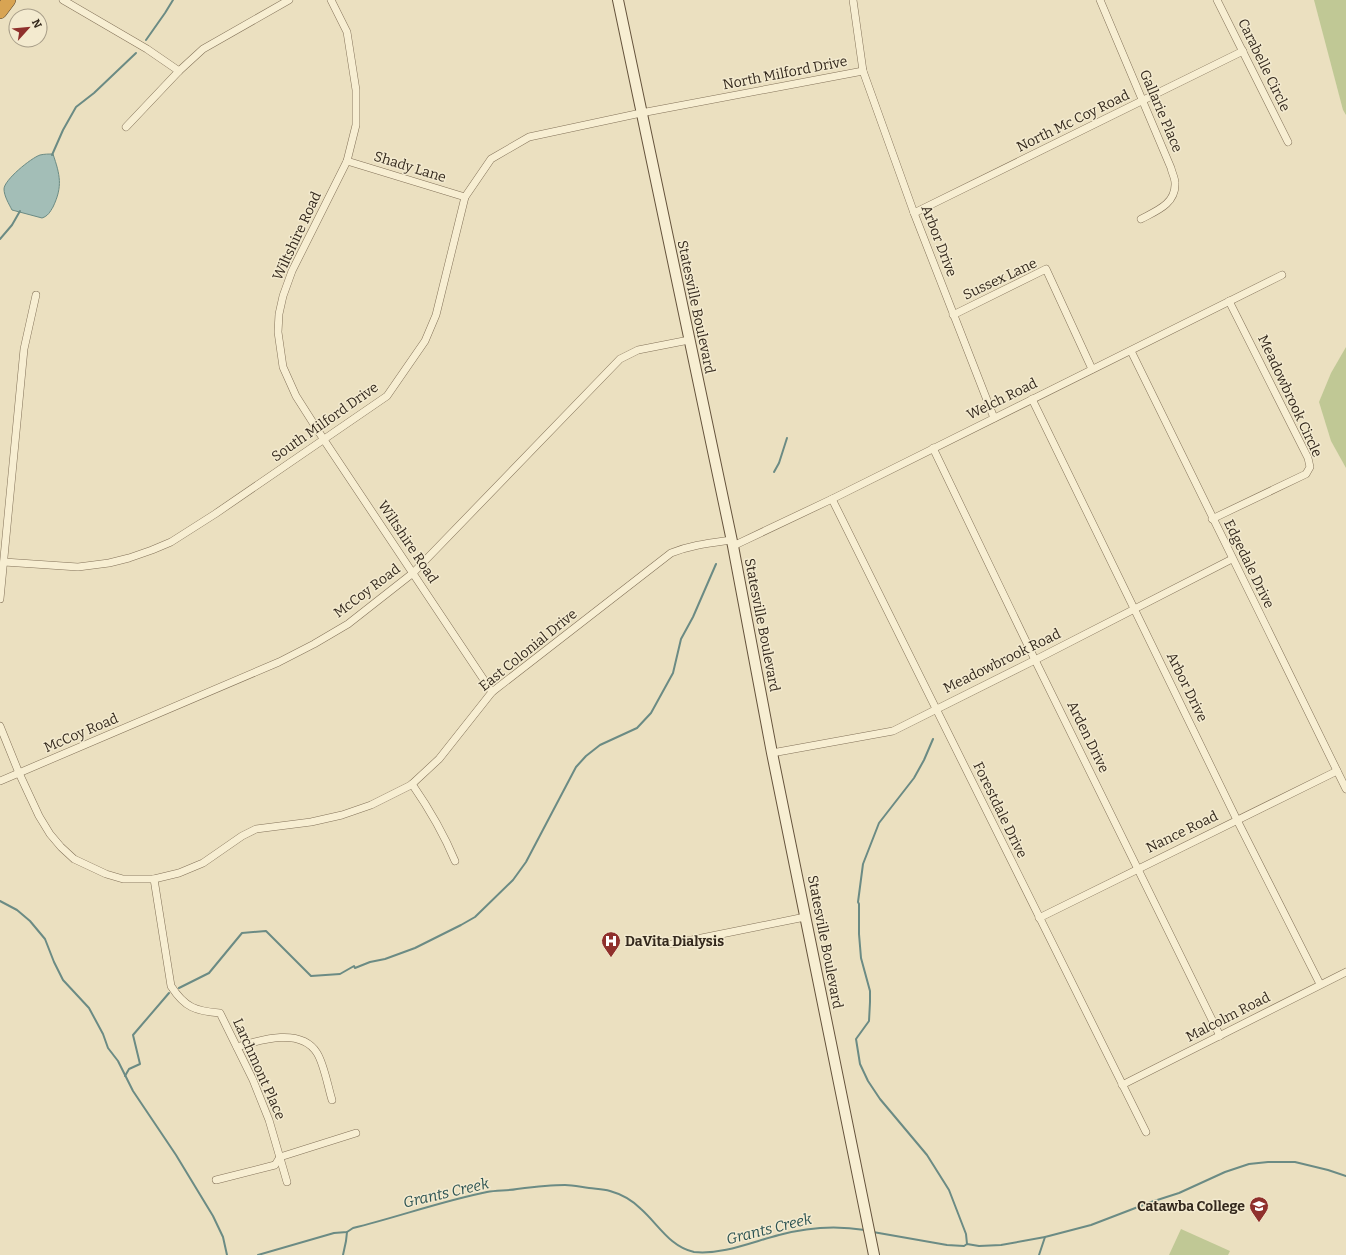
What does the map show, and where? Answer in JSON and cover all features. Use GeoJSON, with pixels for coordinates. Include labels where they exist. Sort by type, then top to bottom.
{"type":"FeatureCollection","features":[{"type":"Feature","properties":{"kind":"highway"},"geometry":{"type":"LineString","coordinates":[[0,12],[9,0]]}},
{"type":"Feature","properties":{"kind":"main road","name":"Statesville Boulevard"},"geometry":{"type":"LineString","coordinates":[[618,0],[732,543],[772,753],[874,1255]]}},
{"type":"Feature","properties":{"kind":"street"},"geometry":{"type":"LineString","coordinates":[[63,0],[147,49],[179,71]]}},
{"type":"Feature","properties":{"kind":"street"},"geometry":{"type":"LineString","coordinates":[[126,127],[179,71],[203,49],[289,0]]}},
{"type":"Feature","properties":{"kind":"street","name":"Wiltshire Road"},"geometry":{"type":"LineString","coordinates":[[331,0],[347,32],[356,90],[356,125],[347,161],[292,271],[283,296],[279,314],[278,332],[283,367],[296,396],[324,440],[492,692]]}},
{"type":"Feature","properties":{"kind":"street","name":"North Milford Drive"},"geometry":{"type":"LineString","coordinates":[[641,113],[863,71],[853,0]]}},
{"type":"Feature","properties":{"kind":"street","name":"Gallarie Place"},"geometry":{"type":"LineString","coordinates":[[1100,0],[1171,168],[1175,182],[1175,191],[1170,200],[1162,208],[1141,219]]}},
{"type":"Feature","properties":{"kind":"street","name":"Carabelle Circle"},"geometry":{"type":"LineString","coordinates":[[1218,0],[1288,142]]}},
{"type":"Feature","properties":{"kind":"street","name":"North Mc Coy Road"},"geometry":{"type":"LineString","coordinates":[[914,213],[1143,102],[1243,51]]}},
{"type":"Feature","properties":{"kind":"street","name":"Arbor Drive"},"geometry":{"type":"LineString","coordinates":[[863,71],[914,213],[994,418]]}},
{"type":"Feature","properties":{"kind":"street","name":"South Milford Drive"},"geometry":{"type":"LineString","coordinates":[[4,562],[78,567],[109,563],[152,550],[178,538],[388,396],[425,341],[436,315],[465,197],[491,159],[529,137],[641,113]]}},
{"type":"Feature","properties":{"kind":"street","name":"Shady Lane"},"geometry":{"type":"LineString","coordinates":[[347,161],[465,197]]}},
{"type":"Feature","properties":{"kind":"street","name":"Sussex Lane"},"geometry":{"type":"LineString","coordinates":[[953,315],[1046,270],[1092,369]]}},
{"type":"Feature","properties":{"kind":"street","name":"Welch Road"},"geometry":{"type":"LineString","coordinates":[[732,543],[832,499],[1282,275]]}},
{"type":"Feature","properties":{"kind":"street"},"geometry":{"type":"LineString","coordinates":[[0,599],[24,348],[36,295]]}},
{"type":"Feature","properties":{"kind":"street","name":"Meadowbrook Circle"},"geometry":{"type":"LineString","coordinates":[[1212,519],[1306,474],[1310,467],[1308,458],[1229,301]]}},
{"type":"Feature","properties":{"kind":"street","name":"McCoy Road"},"geometry":{"type":"LineString","coordinates":[[0,781],[279,662],[348,624],[413,573],[620,359],[638,350],[689,340]]}},
{"type":"Feature","properties":{"kind":"street","name":"Edgedale Drive"},"geometry":{"type":"LineString","coordinates":[[1131,350],[1212,519],[1346,789]]}},
{"type":"Feature","properties":{"kind":"street","name":"Arbor Drive"},"geometry":{"type":"LineString","coordinates":[[1032,399],[1237,820],[1320,984]]}},
{"type":"Feature","properties":{"kind":"street","name":"Arden Drive"},"geometry":{"type":"LineString","coordinates":[[933,448],[1220,1036]]}},
{"type":"Feature","properties":{"kind":"street","name":"Forestdale Drive"},"geometry":{"type":"LineString","coordinates":[[832,499],[1146,1132]]}},
{"type":"Feature","properties":{"kind":"street","name":"East Colonial Drive"},"geometry":{"type":"LineString","coordinates":[[0,726],[19,773],[39,816],[50,834],[74,859],[106,874],[123,879],[154,879],[179,873],[203,863],[242,836],[256,829],[312,822],[342,815],[371,805],[412,784],[439,759],[492,692],[671,553],[706,543],[732,543]]}},
{"type":"Feature","properties":{"kind":"street","name":"Meadowbrook Road"},"geometry":{"type":"LineString","coordinates":[[772,753],[893,731],[1036,660],[1232,559]]}},
{"type":"Feature","properties":{"kind":"street","name":"Nance Road"},"geometry":{"type":"LineString","coordinates":[[1039,918],[1337,771]]}},
{"type":"Feature","properties":{"kind":"street"},"geometry":{"type":"LineString","coordinates":[[412,784],[445,836],[456,861]]}},
{"type":"Feature","properties":{"kind":"street","name":"Larchmont Place"},"geometry":{"type":"LineString","coordinates":[[154,879],[172,986],[178,997],[199,1011],[220,1013],[253,1080],[269,1120],[287,1182]]}},
{"type":"Feature","properties":{"kind":"street"},"geometry":{"type":"LineString","coordinates":[[672,944],[805,917]]}},
{"type":"Feature","properties":{"kind":"street","name":"Malcolm Road"},"geometry":{"type":"LineString","coordinates":[[1122,1085],[1346,972]]}},
{"type":"Feature","properties":{"kind":"street"},"geometry":{"type":"LineString","coordinates":[[237,1047],[257,1041],[290,1037],[302,1040],[318,1053],[332,1100]]}},
{"type":"Feature","properties":{"kind":"street"},"geometry":{"type":"LineString","coordinates":[[216,1180],[275,1165],[280,1156],[356,1133]]}},
{"type":"Feature","properties":{"kind":"green space"},"geometry":{"type":"Polygon","coordinates":[[[1314,0],[1346,0],[1346,115],[1343,110],[1314,0]]]}},
{"type":"Feature","properties":{"kind":"green space"},"geometry":{"type":"Polygon","coordinates":[[[1346,347],[1346,468],[1331,441],[1319,402],[1331,373],[1346,347]]]}},
{"type":"Feature","properties":{"kind":"green space"},"geometry":{"type":"Polygon","coordinates":[[[1181,1229],[1230,1251],[1228,1255],[1169,1255],[1181,1229]]]}},
{"type":"Feature","properties":{"kind":"water"},"geometry":{"type":"Polygon","coordinates":[[[53,154],[59,174],[59,187],[56,200],[50,212],[42,218],[12,210],[4,192],[5,185],[8,180],[36,157],[53,154]]]}},
{"type":"Feature","properties":{"kind":"waterway"},"geometry":{"type":"LineString","coordinates":[[146,40],[173,0]]}},
{"type":"Feature","properties":{"kind":"waterway"},"geometry":{"type":"LineString","coordinates":[[52,155],[63,130],[76,107],[94,93],[136,53]]}},
{"type":"Feature","properties":{"kind":"waterway"},"geometry":{"type":"LineString","coordinates":[[0,239],[12,225],[20,211]]}},
{"type":"Feature","properties":{"kind":"waterway"},"geometry":{"type":"LineString","coordinates":[[774,472],[779,463],[787,438]]}},
{"type":"Feature","properties":{"kind":"waterway"},"geometry":{"type":"LineString","coordinates":[[179,988],[209,973],[242,933],[266,931],[311,976],[340,974],[354,966],[355,968],[370,962],[385,959],[415,948],[475,917],[513,880],[526,862],[576,767],[586,756],[600,745],[637,728],[651,713],[673,673],[681,639],[693,617],[716,564]]}},
{"type":"Feature","properties":{"kind":"waterway"},"geometry":{"type":"LineString","coordinates":[[933,739],[914,778],[879,823],[863,864],[858,902],[859,934],[861,958],[870,991],[870,1002],[869,1021],[856,1039],[860,1064],[868,1081],[880,1099],[927,1155],[949,1190],[966,1234],[967,1244]]}},
{"type":"Feature","properties":{"kind":"waterway"},"geometry":{"type":"LineString","coordinates":[[0,901],[17,910],[30,921],[45,939],[63,980],[89,1008],[103,1034],[108,1048],[118,1061],[133,1091],[176,1155],[213,1216],[223,1237],[227,1255]]}},
{"type":"Feature","properties":{"kind":"waterway"},"geometry":{"type":"LineString","coordinates":[[125,1076],[129,1069],[140,1064],[133,1035],[169,993]]}},
{"type":"Feature","properties":{"kind":"waterway","name":"Grants Creek"},"geometry":{"type":"LineString","coordinates":[[873,1232],[947,1245],[1001,1245],[1045,1237],[1091,1225],[1179,1193],[1225,1172],[1249,1164],[1295,1162],[1346,1176]]}},
{"type":"Feature","properties":{"kind":"waterway","name":"Grants Creek"},"geometry":{"type":"LineString","coordinates":[[258,1255],[334,1233],[347,1232],[353,1228],[437,1204],[491,1191],[559,1185],[571,1185],[605,1190],[623,1196],[638,1206],[671,1240],[694,1252],[715,1252],[726,1250],[790,1232],[811,1229],[832,1227],[865,1230]]}},
{"type":"Feature","properties":{"kind":"waterway"},"geometry":{"type":"LineString","coordinates":[[343,1255],[347,1232]]}},
{"type":"Feature","properties":{"kind":"waterway"},"geometry":{"type":"LineString","coordinates":[[1039,1255],[1045,1237]]}},
{"type":"Feature","properties":{"kind":"place","name":"DaVita Dialysis"},"geometry":{"type":"Point","coordinates":[611,958]}},
{"type":"Feature","properties":{"kind":"place","name":"Catawba College"},"geometry":{"type":"Point","coordinates":[1259,1223]}}]}
